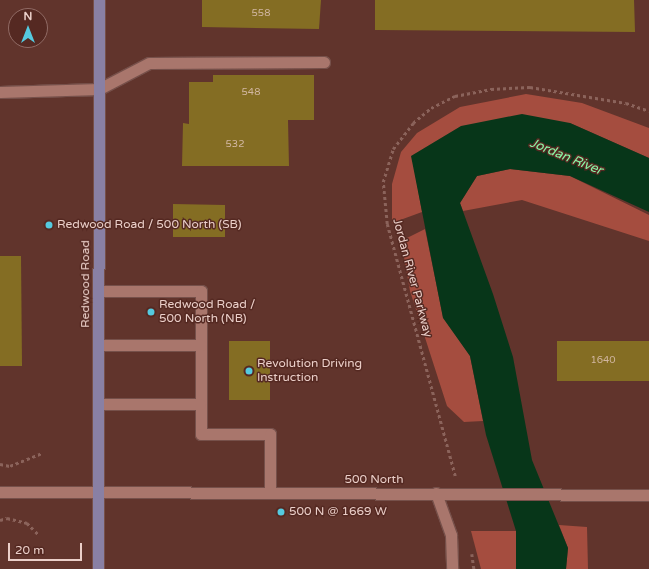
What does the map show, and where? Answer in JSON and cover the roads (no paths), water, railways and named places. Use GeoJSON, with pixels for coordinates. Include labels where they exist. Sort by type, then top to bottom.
{"type":"FeatureCollection","features":[{"type":"Feature","properties":{"kind":"main road","name":"Redwood Road"},"geometry":{"type":"LineString","coordinates":[[98,569],[99,0]]}},
{"type":"Feature","properties":{"kind":"street"},"geometry":{"type":"LineString","coordinates":[[0,92],[99,89],[149,63],[324,62]]}},
{"type":"Feature","properties":{"kind":"street"},"geometry":{"type":"LineString","coordinates":[[99,291],[201,291],[201,434],[270,434],[270,493]]}},
{"type":"Feature","properties":{"kind":"street"},"geometry":{"type":"LineString","coordinates":[[98,345],[201,345]]}},
{"type":"Feature","properties":{"kind":"street"},"geometry":{"type":"LineString","coordinates":[[98,404],[200,404]]}},
{"type":"Feature","properties":{"kind":"street","name":"500 North"},"geometry":{"type":"LineString","coordinates":[[0,492],[649,495]]}},
{"type":"Feature","properties":{"kind":"street"},"geometry":{"type":"LineString","coordinates":[[436,493],[451,535],[452,569]]}},
{"type":"Feature","properties":{"kind":"water","name":"Jordan River"},"geometry":{"type":"Polygon","coordinates":[[[522,114],[570,123],[649,158],[649,212],[570,176],[510,169],[477,176],[460,203],[493,294],[513,357],[532,460],[568,548],[566,569],[516,569],[516,531],[486,435],[470,356],[443,318],[411,156],[461,126],[522,114]]]}},
{"type":"Feature","properties":{"kind":"place","name":"Redwood Road / 500 North (SB)"},"geometry":{"type":"Point","coordinates":[49,225]}},
{"type":"Feature","properties":{"kind":"place","name":"Redwood Road / 500 North (NB)"},"geometry":{"type":"Point","coordinates":[151,312]}},
{"type":"Feature","properties":{"kind":"place","name":"Revolution Driving Instruction"},"geometry":{"type":"Point","coordinates":[249,371]}},
{"type":"Feature","properties":{"kind":"place","name":"500 N @ 1669 W"},"geometry":{"type":"Point","coordinates":[281,512]}}]}
